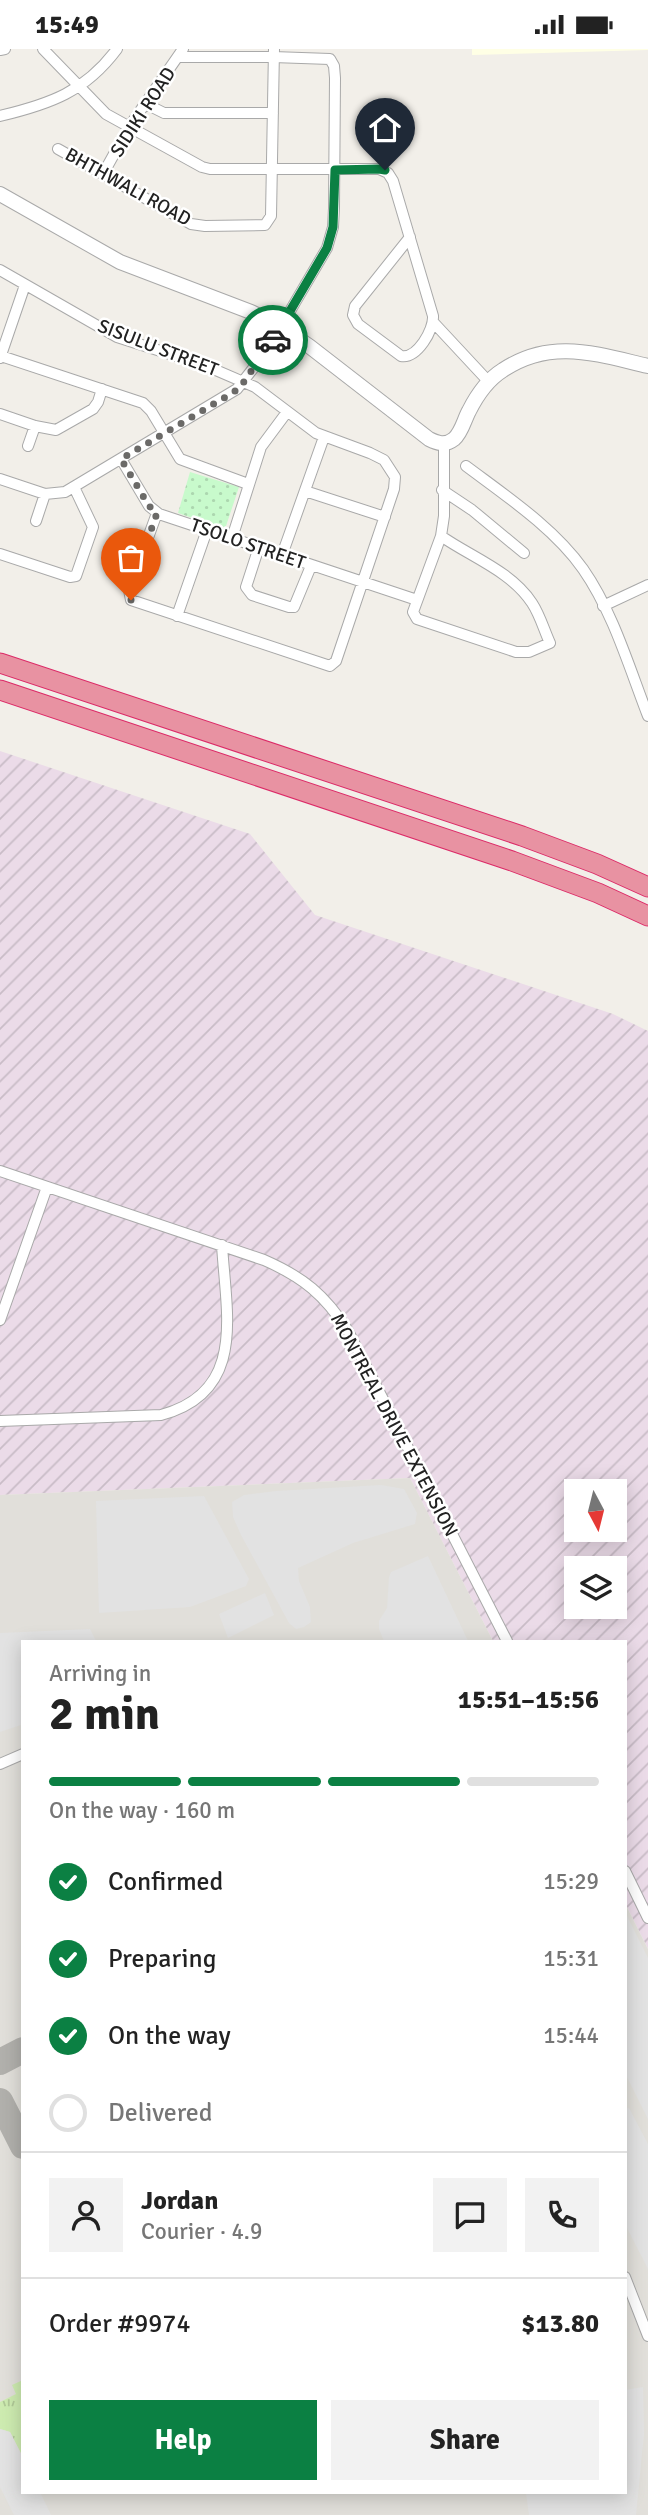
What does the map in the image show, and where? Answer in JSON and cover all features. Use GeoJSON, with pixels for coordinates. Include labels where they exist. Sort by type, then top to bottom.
{"type":"FeatureCollection","features":[{"type":"Feature","properties":{"kind":"highway"},"geometry":{"type":"LineString","coordinates":[[0,663],[533,840],[648,887]]}},
{"type":"Feature","properties":{"kind":"highway"},"geometry":{"type":"LineString","coordinates":[[0,689],[512,861],[598,893],[648,916]]}},
{"type":"Feature","properties":{"kind":"street"},"geometry":{"type":"LineString","coordinates":[[43,49],[99,109],[205,169],[379,169],[388,173],[393,181],[434,323],[488,381]]}},
{"type":"Feature","properties":{"kind":"street"},"geometry":{"type":"LineString","coordinates":[[0,116],[50,103],[79,88],[117,49]]}},
{"type":"Feature","properties":{"kind":"street"},"geometry":{"type":"LineString","coordinates":[[0,479],[45,494],[61,493],[221,400],[243,383],[281,327],[327,248],[333,227],[335,170],[335,78],[330,59],[273,53],[181,53]]}},
{"type":"Feature","properties":{"kind":"street","name":"SIDIKI ROAD"},"geometry":{"type":"LineString","coordinates":[[103,174],[129,127],[181,53]]}},
{"type":"Feature","properties":{"kind":"street"},"geometry":{"type":"LineString","coordinates":[[272,169],[273,53]]}},
{"type":"Feature","properties":{"kind":"street"},"geometry":{"type":"LineString","coordinates":[[146,104],[164,113],[273,113]]}},
{"type":"Feature","properties":{"kind":"street","name":"BHTHWALI ROAD"},"geometry":{"type":"LineString","coordinates":[[58,149],[194,225],[254,226],[268,223],[271,216],[272,169]]}},
{"type":"Feature","properties":{"kind":"street"},"geometry":{"type":"LineString","coordinates":[[0,194],[120,262],[251,312],[281,327],[429,439],[444,443],[456,436],[488,381],[514,363],[540,352],[592,353],[648,366]]}},
{"type":"Feature","properties":{"kind":"street"},"geometry":{"type":"LineString","coordinates":[[410,237],[355,306],[353,315],[358,324],[401,356],[407,357],[412,355],[434,323]]}},
{"type":"Feature","properties":{"kind":"street","name":"SISULU STREET"},"geometry":{"type":"LineString","coordinates":[[0,270],[117,337],[204,365],[255,387],[324,437],[370,453],[389,465],[396,477],[396,484],[336,661],[330,666],[177,616]]}},
{"type":"Feature","properties":{"kind":"street"},"geometry":{"type":"LineString","coordinates":[[26,285],[0,357],[143,403],[184,462],[248,484]]}},
{"type":"Feature","properties":{"kind":"street"},"geometry":{"type":"LineString","coordinates":[[0,313],[13,317]]}},
{"type":"Feature","properties":{"kind":"street"},"geometry":{"type":"LineString","coordinates":[[0,414],[52,430],[61,428],[93,409],[99,402],[102,389]]}},
{"type":"Feature","properties":{"kind":"street"},"geometry":{"type":"LineString","coordinates":[[232,538],[261,447],[287,412]]}},
{"type":"Feature","properties":{"kind":"street"},"geometry":{"type":"LineString","coordinates":[[28,446],[35,426]]}},
{"type":"Feature","properties":{"kind":"street"},"geometry":{"type":"LineString","coordinates":[[282,555],[324,437]]}},
{"type":"Feature","properties":{"kind":"street"},"geometry":{"type":"LineString","coordinates":[[441,536],[502,574],[530,600],[550,643],[523,653],[417,618],[413,612],[441,536],[444,443]]}},
{"type":"Feature","properties":{"kind":"street"},"geometry":{"type":"LineString","coordinates":[[121,459],[149,506],[157,513],[129,595],[134,601],[177,616],[207,530]]}},
{"type":"Feature","properties":{"kind":"street"},"geometry":{"type":"LineString","coordinates":[[466,466],[551,532],[582,568],[603,606],[648,716]]}},
{"type":"Feature","properties":{"kind":"street"},"geometry":{"type":"LineString","coordinates":[[0,554],[69,577],[76,576],[93,527],[74,487]]}},
{"type":"Feature","properties":{"kind":"street"},"geometry":{"type":"LineString","coordinates":[[442,490],[472,510],[524,553]]}},
{"type":"Feature","properties":{"kind":"street"},"geometry":{"type":"LineString","coordinates":[[305,491],[385,517]]}},
{"type":"Feature","properties":{"kind":"street"},"geometry":{"type":"LineString","coordinates":[[36,521],[45,494]]}},
{"type":"Feature","properties":{"kind":"street","name":"TSOLO STREET"},"geometry":{"type":"LineString","coordinates":[[157,513],[417,600]]}},
{"type":"Feature","properties":{"kind":"street"},"geometry":{"type":"LineString","coordinates":[[259,547],[246,587],[252,595],[294,607],[311,565]]}},
{"type":"Feature","properties":{"kind":"street"},"geometry":{"type":"LineString","coordinates":[[603,606],[648,585]]}},
{"type":"Feature","properties":{"kind":"street","name":"MONTREAL DRIVE EXTENSION"},"geometry":{"type":"LineString","coordinates":[[0,1171],[222,1245],[290,1271],[308,1284],[336,1313],[369,1372],[506,1640]]}},
{"type":"Feature","properties":{"kind":"street"},"geometry":{"type":"LineString","coordinates":[[0,1320],[47,1187]]}},
{"type":"Feature","properties":{"kind":"street"},"geometry":{"type":"LineString","coordinates":[[0,1421],[161,1415],[194,1402],[216,1377],[226,1352],[222,1245]]}},
{"type":"Feature","properties":{"kind":"street"},"geometry":{"type":"LineString","coordinates":[[0,1764],[21,1755]]}},
{"type":"Feature","properties":{"kind":"street"},"geometry":{"type":"LineString","coordinates":[[627,1875],[648,1918]]}},
{"type":"Feature","properties":{"kind":"street"},"geometry":{"type":"LineString","coordinates":[[627,2282],[648,2336]]}},
{"type":"Feature","properties":{"kind":"shaded area"},"geometry":{"type":"Polygon","coordinates":[[[472,49],[648,49],[648,50],[472,55],[472,49]]]}},
{"type":"Feature","properties":{"kind":"shaded area"},"geometry":{"type":"Polygon","coordinates":[[[0,751],[250,834],[315,915],[613,1014],[648,1031],[648,1949],[627,1907],[627,1640],[492,1640],[410,1478],[0,1495],[0,751]]]}},
{"type":"Feature","properties":{"kind":"shaded area"},"geometry":{"type":"Polygon","coordinates":[[[410,1478],[492,1640],[21,1640],[21,2494],[627,2494],[627,1907],[648,1949],[648,2515],[0,2515],[0,1495],[410,1478]]]}},
{"type":"Feature","properties":{"kind":"shaded area"},"geometry":{"type":"Polygon","coordinates":[[[381,1485],[404,1489],[417,1513],[415,1524],[353,1543],[298,1568],[299,1581],[310,1607],[311,1622],[296,1629],[289,1623],[241,1535],[233,1517],[232,1502],[244,1495],[276,1491],[381,1485]]]}},
{"type":"Feature","properties":{"kind":"shaded area"},"geometry":{"type":"Polygon","coordinates":[[[204,1496],[249,1579],[246,1586],[190,1607],[99,1613],[96,1501],[204,1496]]]}},
{"type":"Feature","properties":{"kind":"shaded area"},"geometry":{"type":"Polygon","coordinates":[[[428,1556],[468,1640],[384,1640],[379,1621],[387,1608],[391,1572],[428,1556]]]}},
{"type":"Feature","properties":{"kind":"shaded area"},"geometry":{"type":"Polygon","coordinates":[[[265,1593],[274,1615],[228,1638],[219,1614],[265,1593]]]}},
{"type":"Feature","properties":{"kind":"shaded area"},"geometry":{"type":"Polygon","coordinates":[[[90,1629],[96,1640],[21,1640],[21,1725],[0,1732],[0,1633],[90,1629]]]}},
{"type":"Feature","properties":{"kind":"shaded area"},"geometry":{"type":"Polygon","coordinates":[[[627,1916],[648,1958],[648,2119],[627,2077],[627,1916]]]}},
{"type":"Feature","properties":{"kind":"shaded area"},"geometry":{"type":"Polygon","coordinates":[[[627,2108],[648,2144],[648,2269],[627,2228],[627,2108]]]}},
{"type":"Feature","properties":{"kind":"shaded area"},"geometry":{"type":"Polygon","coordinates":[[[643,2387],[644,2434],[636,2515],[529,2515],[526,2494],[627,2494],[627,2390],[643,2387]]]}},
{"type":"Feature","properties":{"kind":"shaded area"},"geometry":{"type":"Polygon","coordinates":[[[0,2429],[10,2432],[21,2454],[21,2494],[41,2494],[51,2515],[14,2515],[0,2487],[0,2429]]]}},
{"type":"Feature","properties":{"kind":"green space"},"geometry":{"type":"Polygon","coordinates":[[[190,472],[239,487],[226,526],[221,528],[178,513],[190,472]]]}},
{"type":"Feature","properties":{"kind":"green space"},"geometry":{"type":"Polygon","coordinates":[[[21,2381],[21,2453],[10,2432],[0,2429],[0,2402],[16,2394],[12,2385],[21,2381]]]}},
{"type":"Feature","properties":{"kind":"taxiway"},"geometry":{"type":"LineString","coordinates":[[0,2062],[21,2051]]}},
{"type":"Feature","properties":{"kind":"taxiway"},"geometry":{"type":"LineString","coordinates":[[0,2101],[21,2142]]}},
{"type":"Feature","properties":{"kind":"way so far"},"geometry":{"type":"LineString","coordinates":[[131,600],[130,590],[157,513],[149,506],[121,459],[234,392],[273,340]]}},
{"type":"Feature","properties":{"kind":"route"},"geometry":{"type":"LineString","coordinates":[[273,340],[327,248],[333,227],[335,170],[385,170]]}}]}
